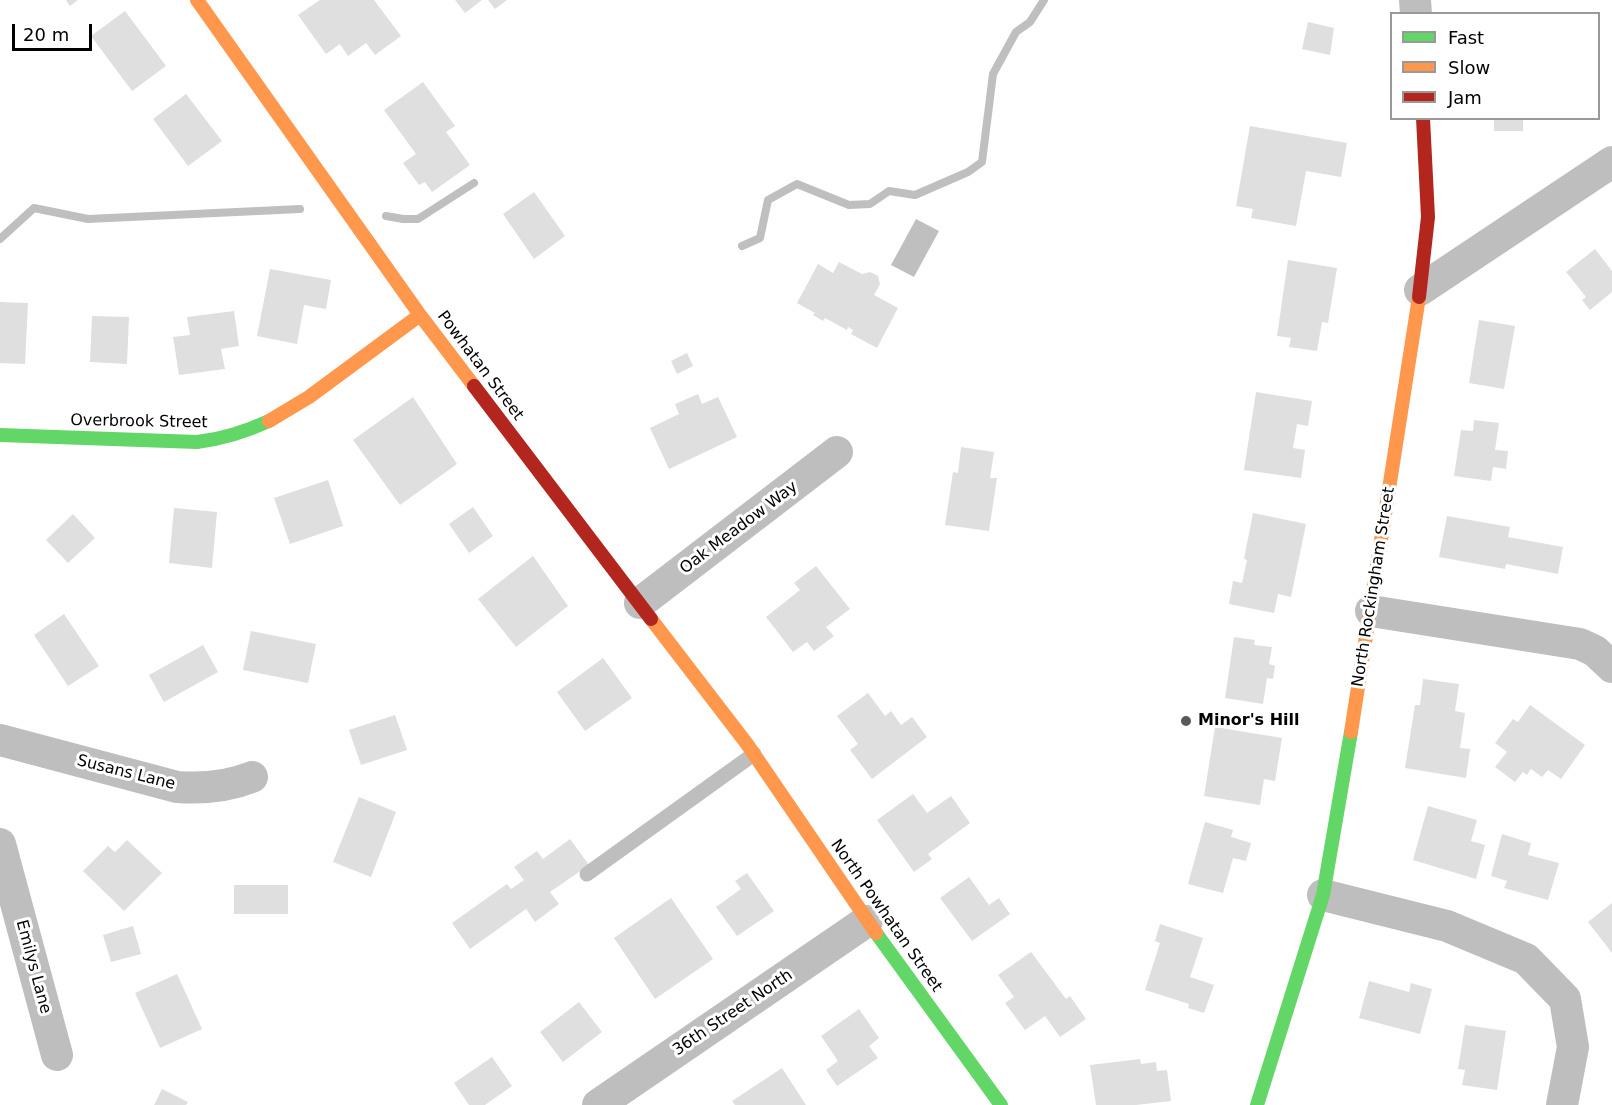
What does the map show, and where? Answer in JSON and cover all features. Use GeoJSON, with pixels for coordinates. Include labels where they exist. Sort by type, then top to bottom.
{"type":"FeatureCollection","features":[{"type":"Feature","properties":{"kind":"street","name":"Powhatan Street"},"geometry":{"type":"LineString","coordinates":[[197,0],[420,315],[751,749]]}},
{"type":"Feature","properties":{"kind":"street","name":"North Rockingham Street"},"geometry":{"type":"LineString","coordinates":[[1257,1105],[1323,895],[1371,611],[1420,290],[1428,218],[1423,120]]}},
{"type":"Feature","properties":{"kind":"street"},"geometry":{"type":"LineString","coordinates":[[1420,290],[1612,162]]}},
{"type":"Feature","properties":{"kind":"street","name":"Overbrook Street"},"geometry":{"type":"LineString","coordinates":[[0,435],[197,442],[244,432],[271,420],[309,397],[420,315]]}},
{"type":"Feature","properties":{"kind":"street","name":"Oak Meadow Way"},"geometry":{"type":"LineString","coordinates":[[640,603],[837,452]]}},
{"type":"Feature","properties":{"kind":"street"},"geometry":{"type":"LineString","coordinates":[[1371,611],[1580,644],[1595,651],[1612,667]]}},
{"type":"Feature","properties":{"kind":"street","name":"Susans Lane"},"geometry":{"type":"LineString","coordinates":[[0,740],[177,788],[205,789],[234,784],[252,777]]}},
{"type":"Feature","properties":{"kind":"street","name":"North Powhatan Street"},"geometry":{"type":"LineString","coordinates":[[751,749],[867,921],[1001,1105]]}},
{"type":"Feature","properties":{"kind":"street","name":"Emilys Lane"},"geometry":{"type":"LineString","coordinates":[[0,844],[57,1055]]}},
{"type":"Feature","properties":{"kind":"street"},"geometry":{"type":"LineString","coordinates":[[1323,895],[1447,926],[1526,959],[1565,999],[1573,1047],[1562,1105]]}},
{"type":"Feature","properties":{"kind":"street","name":"36th Street North"},"geometry":{"type":"LineString","coordinates":[[598,1105],[867,921]]}},
{"type":"Feature","properties":{"kind":"lane"},"geometry":{"type":"LineString","coordinates":[[587,874],[751,749]]}},
{"type":"Feature","properties":{"kind":"shaded area"},"geometry":{"type":"Polygon","coordinates":[[[916,219],[939,231],[914,277],[891,265],[916,219]]]}},
{"type":"Feature","properties":{"kind":"building"},"geometry":{"type":"Polygon","coordinates":[[[66,0],[78,0],[70,6],[66,0]]]}},
{"type":"Feature","properties":{"kind":"building"},"geometry":{"type":"Polygon","coordinates":[[[320,0],[374,0],[401,36],[375,55],[366,43],[348,56],[340,44],[326,54],[298,15],[320,0]]]}},
{"type":"Feature","properties":{"kind":"building"},"geometry":{"type":"Polygon","coordinates":[[[455,0],[482,0],[465,13],[455,0]]]}},
{"type":"Feature","properties":{"kind":"building"},"geometry":{"type":"Polygon","coordinates":[[[488,0],[507,0],[495,9],[488,0]]]}},
{"type":"Feature","properties":{"kind":"building"},"geometry":{"type":"Polygon","coordinates":[[[125,11],[166,66],[132,91],[91,36],[125,11]]]}},
{"type":"Feature","properties":{"kind":"building"},"geometry":{"type":"Polygon","coordinates":[[[1308,22],[1334,28],[1330,55],[1302,49],[1308,22]]]}},
{"type":"Feature","properties":{"kind":"building"},"geometry":{"type":"Polygon","coordinates":[[[423,82],[455,126],[446,132],[470,165],[432,192],[425,182],[419,185],[403,163],[416,154],[384,110],[423,82]]]}},
{"type":"Feature","properties":{"kind":"building"},"geometry":{"type":"Polygon","coordinates":[[[186,94],[222,141],[188,166],[153,119],[186,94]]]}},
{"type":"Feature","properties":{"kind":"building"},"geometry":{"type":"Polygon","coordinates":[[[1494,120],[1523,120],[1523,131],[1494,131],[1494,120]]]}},
{"type":"Feature","properties":{"kind":"building"},"geometry":{"type":"Polygon","coordinates":[[[1250,126],[1347,143],[1341,177],[1306,171],[1296,226],[1251,218],[1253,209],[1236,206],[1250,126]]]}},
{"type":"Feature","properties":{"kind":"building"},"geometry":{"type":"Polygon","coordinates":[[[534,192],[565,236],[534,259],[503,214],[534,192]]]}},
{"type":"Feature","properties":{"kind":"building"},"geometry":{"type":"Polygon","coordinates":[[[1595,249],[1612,271],[1612,292],[1590,310],[1582,300],[1586,297],[1566,272],[1595,249]]]}},
{"type":"Feature","properties":{"kind":"building"},"geometry":{"type":"Polygon","coordinates":[[[1288,260],[1337,268],[1328,323],[1322,322],[1317,351],[1289,347],[1291,338],[1277,336],[1288,260]]]}},
{"type":"Feature","properties":{"kind":"building"},"geometry":{"type":"Polygon","coordinates":[[[839,262],[862,274],[870,272],[878,276],[880,284],[874,295],[898,308],[877,348],[851,334],[853,330],[848,327],[847,330],[825,318],[823,321],[813,315],[815,313],[797,303],[818,264],[833,273],[839,262]]]}},
{"type":"Feature","properties":{"kind":"building"},"geometry":{"type":"Polygon","coordinates":[[[270,269],[331,280],[326,309],[304,305],[297,344],[257,336],[270,269]]]}},
{"type":"Feature","properties":{"kind":"building"},"geometry":{"type":"Polygon","coordinates":[[[0,302],[28,303],[25,364],[0,363],[0,302]]]}},
{"type":"Feature","properties":{"kind":"building"},"geometry":{"type":"Polygon","coordinates":[[[234,311],[239,346],[221,349],[225,369],[179,375],[173,337],[190,335],[187,317],[234,311]]]}},
{"type":"Feature","properties":{"kind":"building"},"geometry":{"type":"Polygon","coordinates":[[[92,316],[129,317],[127,364],[90,362],[92,316]]]}},
{"type":"Feature","properties":{"kind":"building"},"geometry":{"type":"Polygon","coordinates":[[[1479,320],[1515,326],[1504,389],[1469,383],[1479,320]]]}},
{"type":"Feature","properties":{"kind":"building"},"geometry":{"type":"Polygon","coordinates":[[[687,353],[693,366],[677,374],[671,361],[687,353]]]}},
{"type":"Feature","properties":{"kind":"building"},"geometry":{"type":"Polygon","coordinates":[[[1256,392],[1312,401],[1308,426],[1297,424],[1293,448],[1305,450],[1301,478],[1244,470],[1256,392]]]}},
{"type":"Feature","properties":{"kind":"building"},"geometry":{"type":"Polygon","coordinates":[[[698,394],[702,404],[718,397],[737,437],[669,469],[650,428],[679,414],[675,404],[698,394]]]}},
{"type":"Feature","properties":{"kind":"building"},"geometry":{"type":"Polygon","coordinates":[[[413,397],[457,464],[400,505],[353,440],[413,397]]]}},
{"type":"Feature","properties":{"kind":"building"},"geometry":{"type":"Polygon","coordinates":[[[1474,420],[1499,423],[1495,450],[1508,451],[1506,469],[1493,467],[1491,481],[1454,476],[1461,430],[1473,431],[1474,420]]]}},
{"type":"Feature","properties":{"kind":"building"},"geometry":{"type":"Polygon","coordinates":[[[961,447],[994,452],[990,478],[997,478],[989,531],[945,525],[953,472],[958,473],[961,447]]]}},
{"type":"Feature","properties":{"kind":"building"},"geometry":{"type":"Polygon","coordinates":[[[328,480],[343,526],[290,544],[274,498],[328,480]]]}},
{"type":"Feature","properties":{"kind":"building"},"geometry":{"type":"Polygon","coordinates":[[[473,507],[493,536],[469,553],[449,524],[473,507]]]}},
{"type":"Feature","properties":{"kind":"building"},"geometry":{"type":"Polygon","coordinates":[[[174,508],[217,512],[212,568],[169,563],[174,508]]]}},
{"type":"Feature","properties":{"kind":"building"},"geometry":{"type":"Polygon","coordinates":[[[1253,513],[1306,524],[1291,597],[1278,594],[1274,613],[1229,604],[1233,581],[1242,583],[1253,513]]]}},
{"type":"Feature","properties":{"kind":"building"},"geometry":{"type":"Polygon","coordinates":[[[73,514],[95,538],[68,563],[46,540],[73,514]]]}},
{"type":"Feature","properties":{"kind":"building"},"geometry":{"type":"Polygon","coordinates":[[[1447,516],[1510,527],[1508,537],[1563,547],[1558,574],[1506,564],[1505,569],[1439,557],[1447,516]]]}},
{"type":"Feature","properties":{"kind":"building"},"geometry":{"type":"Polygon","coordinates":[[[533,556],[568,606],[516,647],[478,599],[533,556]]]}},
{"type":"Feature","properties":{"kind":"building"},"geometry":{"type":"Polygon","coordinates":[[[816,566],[850,609],[826,627],[834,636],[814,651],[807,642],[793,652],[766,617],[800,590],[794,583],[816,566]]]}},
{"type":"Feature","properties":{"kind":"building"},"geometry":{"type":"Polygon","coordinates":[[[64,614],[99,666],[68,686],[34,635],[64,614]]]}},
{"type":"Feature","properties":{"kind":"building"},"geometry":{"type":"Polygon","coordinates":[[[251,631],[316,644],[308,683],[243,670],[251,631]]]}},
{"type":"Feature","properties":{"kind":"building"},"geometry":{"type":"Polygon","coordinates":[[[1234,637],[1255,640],[1254,645],[1272,647],[1269,664],[1275,666],[1273,679],[1267,678],[1263,704],[1225,698],[1234,637]]]}},
{"type":"Feature","properties":{"kind":"building"},"geometry":{"type":"Polygon","coordinates":[[[203,645],[218,672],[164,702],[149,675],[203,645]]]}},
{"type":"Feature","properties":{"kind":"building"},"geometry":{"type":"Polygon","coordinates":[[[603,658],[632,698],[585,731],[557,692],[603,658]]]}},
{"type":"Feature","properties":{"kind":"building"},"geometry":{"type":"Polygon","coordinates":[[[1423,679],[1459,684],[1455,711],[1465,713],[1460,748],[1470,749],[1466,778],[1405,768],[1415,705],[1420,705],[1423,679]]]}},
{"type":"Feature","properties":{"kind":"building"},"geometry":{"type":"Polygon","coordinates":[[[868,693],[885,716],[891,711],[901,725],[912,717],[927,737],[872,779],[850,750],[858,744],[837,716],[868,693]]]}},
{"type":"Feature","properties":{"kind":"building"},"geometry":{"type":"Polygon","coordinates":[[[1530,705],[1585,745],[1561,779],[1548,770],[1542,777],[1531,769],[1527,775],[1523,772],[1515,782],[1495,767],[1507,752],[1495,743],[1513,719],[1518,722],[1530,705]]]}},
{"type":"Feature","properties":{"kind":"building"},"geometry":{"type":"Polygon","coordinates":[[[395,715],[407,750],[361,765],[349,730],[395,715]]]}},
{"type":"Feature","properties":{"kind":"building"},"geometry":{"type":"Polygon","coordinates":[[[1215,727],[1282,738],[1275,781],[1264,779],[1260,805],[1204,796],[1215,727]]]}},
{"type":"Feature","properties":{"kind":"building"},"geometry":{"type":"Polygon","coordinates":[[[913,794],[927,813],[951,796],[970,823],[928,854],[932,859],[914,872],[877,820],[913,794]]]}},
{"type":"Feature","properties":{"kind":"building"},"geometry":{"type":"Polygon","coordinates":[[[359,797],[396,812],[371,877],[333,862],[359,797]]]}},
{"type":"Feature","properties":{"kind":"building"},"geometry":{"type":"Polygon","coordinates":[[[1428,806],[1477,820],[1471,841],[1485,845],[1476,879],[1413,860],[1428,806]]]}},
{"type":"Feature","properties":{"kind":"building"},"geometry":{"type":"Polygon","coordinates":[[[1205,822],[1233,830],[1231,837],[1251,843],[1246,861],[1233,858],[1223,893],[1188,884],[1205,822]]]}},
{"type":"Feature","properties":{"kind":"building"},"geometry":{"type":"Polygon","coordinates":[[[1502,834],[1531,843],[1528,855],[1559,863],[1548,900],[1504,888],[1507,881],[1491,876],[1502,834]]]}},
{"type":"Feature","properties":{"kind":"building"},"geometry":{"type":"Polygon","coordinates":[[[570,839],[589,865],[550,892],[559,904],[535,922],[526,909],[470,949],[452,923],[507,884],[511,889],[524,880],[514,867],[537,851],[543,859],[570,839]]]}},
{"type":"Feature","properties":{"kind":"building"},"geometry":{"type":"Polygon","coordinates":[[[127,840],[162,873],[124,911],[83,871],[108,846],[115,852],[127,840]]]}},
{"type":"Feature","properties":{"kind":"building"},"geometry":{"type":"Polygon","coordinates":[[[747,873],[774,911],[737,936],[716,907],[741,889],[735,881],[747,873]]]}},
{"type":"Feature","properties":{"kind":"building"},"geometry":{"type":"Polygon","coordinates":[[[969,877],[989,905],[999,898],[1010,914],[972,941],[940,898],[969,877]]]}},
{"type":"Feature","properties":{"kind":"building"},"geometry":{"type":"Polygon","coordinates":[[[234,885],[288,885],[288,914],[234,914],[234,885]]]}},
{"type":"Feature","properties":{"kind":"building"},"geometry":{"type":"Polygon","coordinates":[[[671,898],[713,959],[655,999],[614,938],[671,898]]]}},
{"type":"Feature","properties":{"kind":"building"},"geometry":{"type":"Polygon","coordinates":[[[1612,903],[1612,953],[1588,922],[1612,903]]]}},
{"type":"Feature","properties":{"kind":"building"},"geometry":{"type":"Polygon","coordinates":[[[1160,924],[1203,938],[1190,977],[1214,985],[1204,1013],[1188,1008],[1189,1004],[1145,990],[1160,943],[1155,941],[1160,924]]]}},
{"type":"Feature","properties":{"kind":"building"},"geometry":{"type":"Polygon","coordinates":[[[133,926],[141,954],[111,962],[103,935],[133,926]]]}},
{"type":"Feature","properties":{"kind":"building"},"geometry":{"type":"Polygon","coordinates":[[[1031,952],[1066,999],[1070,996],[1086,1019],[1060,1037],[1045,1016],[1025,1030],[1005,1003],[1014,997],[998,975],[1031,952]]]}},
{"type":"Feature","properties":{"kind":"building"},"geometry":{"type":"Polygon","coordinates":[[[177,974],[202,1029],[160,1048],[135,993],[177,974]]]}},
{"type":"Feature","properties":{"kind":"building"},"geometry":{"type":"Polygon","coordinates":[[[1369,981],[1409,992],[1411,983],[1432,989],[1420,1034],[1359,1018],[1369,981]]]}},
{"type":"Feature","properties":{"kind":"building"},"geometry":{"type":"Polygon","coordinates":[[[579,1002],[602,1032],[563,1062],[540,1032],[579,1002]]]}},
{"type":"Feature","properties":{"kind":"building"},"geometry":{"type":"Polygon","coordinates":[[[859,1009],[879,1038],[869,1046],[878,1058],[837,1086],[826,1070],[838,1061],[821,1036],[859,1009]]]}},
{"type":"Feature","properties":{"kind":"building"},"geometry":{"type":"Polygon","coordinates":[[[1465,1025],[1506,1031],[1497,1090],[1462,1085],[1465,1070],[1458,1069],[1465,1025]]]}},
{"type":"Feature","properties":{"kind":"building"},"geometry":{"type":"Polygon","coordinates":[[[492,1057],[512,1086],[485,1105],[469,1105],[454,1083],[492,1057]]]}},
{"type":"Feature","properties":{"kind":"building"},"geometry":{"type":"Polygon","coordinates":[[[1140,1059],[1141,1064],[1156,1062],[1157,1071],[1167,1070],[1171,1101],[1136,1105],[1096,1105],[1090,1065],[1140,1059]]]}},
{"type":"Feature","properties":{"kind":"building"},"geometry":{"type":"Polygon","coordinates":[[[782,1068],[806,1105],[735,1105],[732,1101],[782,1068]]]}},
{"type":"Feature","properties":{"kind":"building"},"geometry":{"type":"Polygon","coordinates":[[[162,1089],[188,1102],[186,1105],[154,1105],[162,1089]]]}},
{"type":"Feature","properties":{"kind":"waterway"},"geometry":{"type":"LineString","coordinates":[[742,246],[760,238],[768,200],[797,184],[849,205],[870,204],[889,191],[915,195],[968,172],[982,162],[993,74],[1016,32],[1030,22],[1044,0]]}},
{"type":"Feature","properties":{"kind":"waterway"},"geometry":{"type":"LineString","coordinates":[[386,216],[418,219],[474,183]]}},
{"type":"Feature","properties":{"kind":"waterway"},"geometry":{"type":"LineString","coordinates":[[0,239],[34,208],[88,219],[300,209]]}},
{"type":"Feature","properties":{"kind":"traffic: fast"},"geometry":{"type":"LineString","coordinates":[[0,435],[197,442],[234,434],[269,421]]}},
{"type":"Feature","properties":{"kind":"traffic: fast"},"geometry":{"type":"LineString","coordinates":[[1257,1105],[1323,895],[1351,732]]}},
{"type":"Feature","properties":{"kind":"traffic: fast"},"geometry":{"type":"LineString","coordinates":[[876,933],[1001,1105]]}},
{"type":"Feature","properties":{"kind":"traffic: slow"},"geometry":{"type":"LineString","coordinates":[[197,0],[420,315],[474,386]]}},
{"type":"Feature","properties":{"kind":"traffic: slow"},"geometry":{"type":"LineString","coordinates":[[1351,732],[1419,297]]}},
{"type":"Feature","properties":{"kind":"traffic: slow"},"geometry":{"type":"LineString","coordinates":[[269,421],[309,397],[420,315]]}},
{"type":"Feature","properties":{"kind":"traffic: slow"},"geometry":{"type":"LineString","coordinates":[[651,619],[747,744],[876,933]]}},
{"type":"Feature","properties":{"kind":"traffic: jam"},"geometry":{"type":"LineString","coordinates":[[1419,297],[1428,217],[1423,120]]}},
{"type":"Feature","properties":{"kind":"traffic: jam"},"geometry":{"type":"LineString","coordinates":[[474,386],[651,619]]}},
{"type":"Feature","properties":{"kind":"place","name":"Minor's Hill"},"geometry":{"type":"Point","coordinates":[1186,721]}}]}
